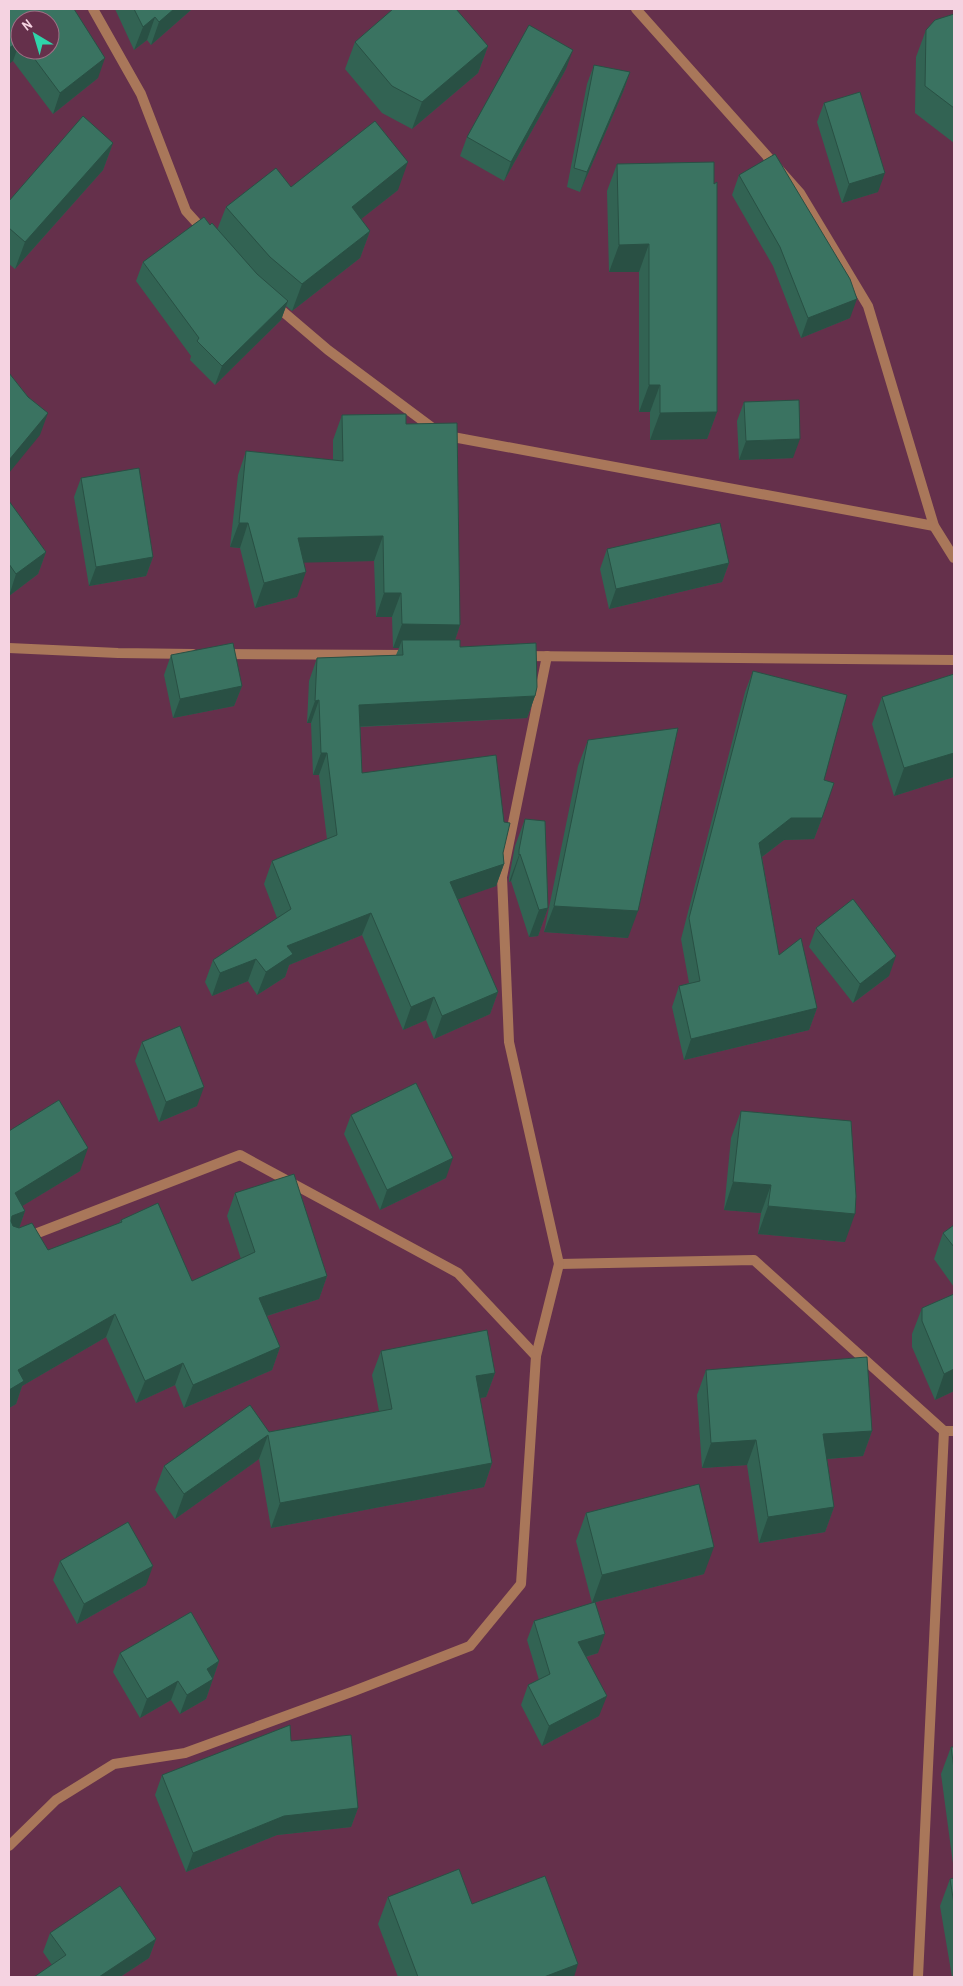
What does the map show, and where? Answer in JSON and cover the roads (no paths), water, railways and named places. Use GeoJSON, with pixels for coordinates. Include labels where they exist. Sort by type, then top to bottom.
{"type":"FeatureCollection","features":[{"type":"Feature","properties":{"kind":"street"},"geometry":{"type":"LineString","coordinates":[[93,9],[141,94],[186,211],[211,239]]}},
{"type":"Feature","properties":{"kind":"street"},"geometry":{"type":"LineString","coordinates":[[636,9],[800,193],[868,306],[934,526],[954,558]]}},
{"type":"Feature","properties":{"kind":"street"},"geometry":{"type":"LineString","coordinates":[[263,295],[328,350],[442,435],[934,526]]}},
{"type":"Feature","properties":{"kind":"street"},"geometry":{"type":"LineString","coordinates":[[9,648],[118,653],[418,655]]}},
{"type":"Feature","properties":{"kind":"street"},"geometry":{"type":"LineString","coordinates":[[508,656],[954,660]]}},
{"type":"Feature","properties":{"kind":"street"},"geometry":{"type":"LineString","coordinates":[[9,1846],[56,1800],[114,1764],[185,1753],[470,1646],[521,1584],[536,1356],[559,1264],[509,1042],[502,877],[548,656]]}},
{"type":"Feature","properties":{"kind":"street"},"geometry":{"type":"LineString","coordinates":[[9,1244],[240,1155],[458,1273],[536,1356]]}},
{"type":"Feature","properties":{"kind":"street"},"geometry":{"type":"LineString","coordinates":[[559,1264],[754,1260],[949,1431],[918,1977]]}}]}
